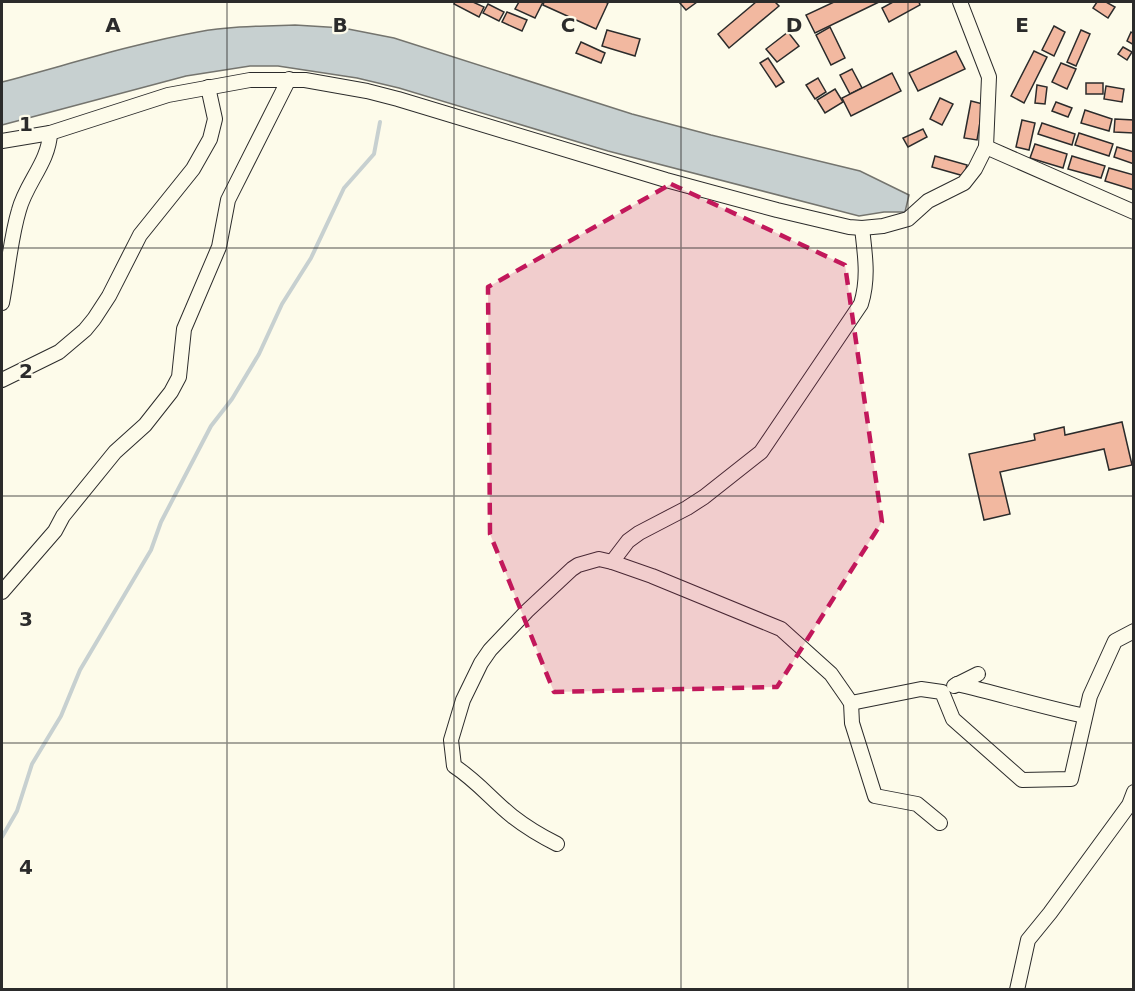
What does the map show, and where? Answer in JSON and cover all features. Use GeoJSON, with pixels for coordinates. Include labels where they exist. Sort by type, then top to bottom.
{"type":"FeatureCollection","features":[{"type":"Feature","properties":{"kind":"street"},"geometry":{"type":"LineString","coordinates":[[2,153],[5,140],[50,132],[168,95],[250,80],[289,79],[321,83],[398,99],[666,180],[798,215],[849,227],[883,226],[908,219],[928,201],[964,183],[975,169],[986,147],[989,77],[960,2]]}},
{"type":"Feature","properties":{"kind":"street"},"geometry":{"type":"LineString","coordinates":[[2,592],[55,531],[63,516],[115,452],[145,425],[171,393],[179,377],[184,329],[219,247],[228,200],[289,79]]}},
{"type":"Feature","properties":{"kind":"street"},"geometry":{"type":"LineString","coordinates":[[2,380],[59,352],[85,330],[94,319],[109,296],[140,234],[193,169],[210,139],[215,118],[208,87]]}},
{"type":"Feature","properties":{"kind":"street"},"geometry":{"type":"LineString","coordinates":[[2,303],[19,210],[26,189],[47,151],[50,132]]}},
{"type":"Feature","properties":{"kind":"street"},"geometry":{"type":"LineString","coordinates":[[986,147],[1134,212]]}},
{"type":"Feature","properties":{"kind":"street"},"geometry":{"type":"LineString","coordinates":[[612,562],[634,537],[704,497],[769,444],[795,400],[861,304],[866,288],[867,267],[862,228]]}},
{"type":"Feature","properties":{"kind":"street"},"geometry":{"type":"LineString","coordinates":[[557,844],[538,835],[511,816],[472,777],[454,766],[450,740],[472,679],[490,650],[535,603],[578,565],[598,559],[652,576],[781,629],[831,674],[851,703],[852,723],[875,795],[917,804],[940,823]]}},
{"type":"Feature","properties":{"kind":"street"},"geometry":{"type":"LineString","coordinates":[[942,692],[953,719],[1022,780],[1071,779],[1090,696],[1116,641],[1134,631]]}},
{"type":"Feature","properties":{"kind":"street"},"geometry":{"type":"LineString","coordinates":[[851,703],[921,689],[942,692],[978,674]]}},
{"type":"Feature","properties":{"kind":"street"},"geometry":{"type":"LineString","coordinates":[[957,684],[1085,716]]}},
{"type":"Feature","properties":{"kind":"street"},"geometry":{"type":"LineString","coordinates":[[1017,990],[1028,940],[1122,814],[1133,795]]}},
{"type":"Feature","properties":{"kind":"highlighted area"},"geometry":{"type":"Polygon","coordinates":[[[671,184],[845,265],[882,522],[777,687],[554,692],[490,534],[488,287],[671,184]]]}},
{"type":"Feature","properties":{"kind":"shaded area"},"geometry":{"type":"Polygon","coordinates":[[[295,25],[343,28],[394,38],[632,114],[860,171],[909,195],[905,212],[884,212],[859,216],[608,151],[399,88],[357,78],[278,66],[250,66],[186,76],[2,125],[2,82],[124,49],[198,32],[234,27],[295,25]]]}},
{"type":"Feature","properties":{"kind":"building"},"geometry":{"type":"Polygon","coordinates":[[[455,2],[473,2],[484,7],[479,17],[454,4],[455,2]]]}},
{"type":"Feature","properties":{"kind":"building"},"geometry":{"type":"Polygon","coordinates":[[[519,2],[543,2],[535,18],[515,9],[519,2]]]}},
{"type":"Feature","properties":{"kind":"building"},"geometry":{"type":"Polygon","coordinates":[[[544,2],[608,3],[596,29],[543,5],[544,2]]]}},
{"type":"Feature","properties":{"kind":"building"},"geometry":{"type":"Polygon","coordinates":[[[679,2],[697,2],[686,10],[679,2]]]}},
{"type":"Feature","properties":{"kind":"building"},"geometry":{"type":"Polygon","coordinates":[[[756,2],[775,2],[779,6],[729,48],[718,34],[756,2]]]}},
{"type":"Feature","properties":{"kind":"building"},"geometry":{"type":"Polygon","coordinates":[[[834,2],[879,2],[815,33],[806,15],[834,2]]]}},
{"type":"Feature","properties":{"kind":"building"},"geometry":{"type":"Polygon","coordinates":[[[893,2],[919,2],[920,5],[889,22],[882,8],[893,2]]]}},
{"type":"Feature","properties":{"kind":"building"},"geometry":{"type":"Polygon","coordinates":[[[1097,2],[1106,2],[1115,7],[1108,18],[1093,8],[1097,2]]]}},
{"type":"Feature","properties":{"kind":"building"},"geometry":{"type":"Polygon","coordinates":[[[488,4],[504,12],[499,21],[483,13],[488,4]]]}},
{"type":"Feature","properties":{"kind":"building"},"geometry":{"type":"Polygon","coordinates":[[[507,12],[527,20],[522,31],[502,22],[507,12]]]}},
{"type":"Feature","properties":{"kind":"building"},"geometry":{"type":"Polygon","coordinates":[[[1054,26],[1065,32],[1054,56],[1042,50],[1054,26]]]}},
{"type":"Feature","properties":{"kind":"building"},"geometry":{"type":"Polygon","coordinates":[[[830,27],[845,58],[831,65],[816,35],[830,27]]]}},
{"type":"Feature","properties":{"kind":"building"},"geometry":{"type":"Polygon","coordinates":[[[607,30],[640,39],[635,56],[602,46],[607,30]]]}},
{"type":"Feature","properties":{"kind":"building"},"geometry":{"type":"Polygon","coordinates":[[[1081,30],[1090,34],[1076,66],[1067,62],[1081,30]]]}},
{"type":"Feature","properties":{"kind":"building"},"geometry":{"type":"Polygon","coordinates":[[[788,32],[799,46],[777,62],[766,49],[788,32]]]}},
{"type":"Feature","properties":{"kind":"building"},"geometry":{"type":"Polygon","coordinates":[[[1131,32],[1134,34],[1134,45],[1127,41],[1131,32]]]}},
{"type":"Feature","properties":{"kind":"building"},"geometry":{"type":"Polygon","coordinates":[[[581,42],[605,53],[601,63],[576,53],[581,42]]]}},
{"type":"Feature","properties":{"kind":"building"},"geometry":{"type":"Polygon","coordinates":[[[1123,47],[1132,52],[1127,60],[1118,54],[1123,47]]]}},
{"type":"Feature","properties":{"kind":"building"},"geometry":{"type":"Polygon","coordinates":[[[956,51],[965,69],[918,91],[909,73],[956,51]]]}},
{"type":"Feature","properties":{"kind":"building"},"geometry":{"type":"Polygon","coordinates":[[[1034,51],[1047,57],[1024,103],[1011,96],[1034,51]]]}},
{"type":"Feature","properties":{"kind":"building"},"geometry":{"type":"Polygon","coordinates":[[[768,58],[784,82],[776,87],[760,63],[768,58]]]}},
{"type":"Feature","properties":{"kind":"building"},"geometry":{"type":"Polygon","coordinates":[[[1061,63],[1076,69],[1067,89],[1052,82],[1061,63]]]}},
{"type":"Feature","properties":{"kind":"building"},"geometry":{"type":"Polygon","coordinates":[[[852,69],[862,88],[850,94],[840,75],[852,69]]]}},
{"type":"Feature","properties":{"kind":"building"},"geometry":{"type":"Polygon","coordinates":[[[892,73],[901,91],[851,116],[842,98],[892,73]]]}},
{"type":"Feature","properties":{"kind":"building"},"geometry":{"type":"Polygon","coordinates":[[[818,78],[826,92],[815,99],[806,85],[818,78]]]}},
{"type":"Feature","properties":{"kind":"building"},"geometry":{"type":"Polygon","coordinates":[[[1086,83],[1103,83],[1103,94],[1086,94],[1086,83]]]}},
{"type":"Feature","properties":{"kind":"building"},"geometry":{"type":"Polygon","coordinates":[[[1037,85],[1047,87],[1045,104],[1035,103],[1037,85]]]}},
{"type":"Feature","properties":{"kind":"building"},"geometry":{"type":"Polygon","coordinates":[[[1106,86],[1124,89],[1122,102],[1104,99],[1106,86]]]}},
{"type":"Feature","properties":{"kind":"building"},"geometry":{"type":"Polygon","coordinates":[[[835,89],[843,102],[825,113],[817,100],[835,89]]]}},
{"type":"Feature","properties":{"kind":"building"},"geometry":{"type":"Polygon","coordinates":[[[940,98],[953,104],[942,125],[930,119],[940,98]]]}},
{"type":"Feature","properties":{"kind":"building"},"geometry":{"type":"Polygon","coordinates":[[[971,101],[983,104],[977,140],[964,138],[971,101]]]}},
{"type":"Feature","properties":{"kind":"building"},"geometry":{"type":"Polygon","coordinates":[[[1056,102],[1072,108],[1068,117],[1052,111],[1056,102]]]}},
{"type":"Feature","properties":{"kind":"building"},"geometry":{"type":"Polygon","coordinates":[[[1085,110],[1112,119],[1109,131],[1081,123],[1085,110]]]}},
{"type":"Feature","properties":{"kind":"building"},"geometry":{"type":"Polygon","coordinates":[[[1115,119],[1134,120],[1134,133],[1114,132],[1115,119]]]}},
{"type":"Feature","properties":{"kind":"building"},"geometry":{"type":"Polygon","coordinates":[[[1022,120],[1035,123],[1029,150],[1016,147],[1022,120]]]}},
{"type":"Feature","properties":{"kind":"building"},"geometry":{"type":"Polygon","coordinates":[[[1042,123],[1075,134],[1072,145],[1038,134],[1042,123]]]}},
{"type":"Feature","properties":{"kind":"building"},"geometry":{"type":"Polygon","coordinates":[[[923,129],[927,137],[908,147],[903,138],[923,129]]]}},
{"type":"Feature","properties":{"kind":"building"},"geometry":{"type":"Polygon","coordinates":[[[1079,133],[1113,144],[1109,156],[1075,145],[1079,133]]]}},
{"type":"Feature","properties":{"kind":"building"},"geometry":{"type":"Polygon","coordinates":[[[1035,144],[1067,154],[1063,168],[1030,158],[1035,144]]]}},
{"type":"Feature","properties":{"kind":"building"},"geometry":{"type":"Polygon","coordinates":[[[1117,147],[1134,152],[1134,164],[1114,157],[1117,147]]]}},
{"type":"Feature","properties":{"kind":"building"},"geometry":{"type":"Polygon","coordinates":[[[935,156],[967,165],[964,176],[932,167],[935,156]]]}},
{"type":"Feature","properties":{"kind":"building"},"geometry":{"type":"Polygon","coordinates":[[[1072,156],[1105,166],[1101,178],[1068,169],[1072,156]]]}},
{"type":"Feature","properties":{"kind":"building"},"geometry":{"type":"Polygon","coordinates":[[[1109,168],[1134,175],[1134,190],[1105,181],[1109,168]]]}},
{"type":"Feature","properties":{"kind":"building"},"geometry":{"type":"Polygon","coordinates":[[[1122,422],[1132,465],[1109,470],[1104,449],[1000,472],[1010,514],[984,520],[969,454],[1035,440],[1034,434],[1064,427],[1065,435],[1122,422]]]}},
{"type":"Feature","properties":{"kind":"waterway"},"geometry":{"type":"LineString","coordinates":[[2,837],[17,811],[32,764],[61,716],[80,670],[151,550],[161,522],[211,426],[232,399],[259,354],[282,304],[311,258],[344,188],[374,154],[380,122]]}}]}
